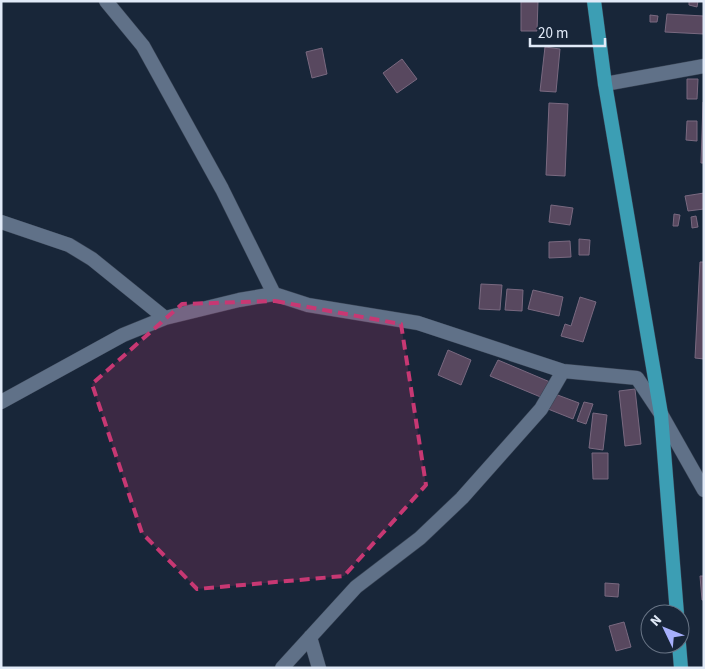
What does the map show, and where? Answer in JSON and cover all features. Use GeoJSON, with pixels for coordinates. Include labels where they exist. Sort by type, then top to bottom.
{"type":"FeatureCollection","features":[{"type":"Feature","properties":{"kind":"main road"},"geometry":{"type":"LineString","coordinates":[[594,1],[605,84],[661,414],[676,604]]}},
{"type":"Feature","properties":{"kind":"main road"},"geometry":{"type":"LineString","coordinates":[[680,654],[681,668]]}},
{"type":"Feature","properties":{"kind":"street"},"geometry":{"type":"LineString","coordinates":[[106,1],[144,46],[222,189],[274,294]]}},
{"type":"Feature","properties":{"kind":"street"},"geometry":{"type":"LineString","coordinates":[[605,84],[704,66]]}},
{"type":"Feature","properties":{"kind":"street"},"geometry":{"type":"LineString","coordinates":[[1,222],[69,245],[92,259],[165,318]]}},
{"type":"Feature","properties":{"kind":"street"},"geometry":{"type":"LineString","coordinates":[[1,402],[123,335],[165,318],[239,300],[274,294],[308,305],[418,323],[564,371],[637,378],[661,414],[704,490]]}},
{"type":"Feature","properties":{"kind":"street"},"geometry":{"type":"LineString","coordinates":[[282,668],[356,587],[420,538],[462,498],[541,409],[564,371]]}},
{"type":"Feature","properties":{"kind":"street"},"geometry":{"type":"LineString","coordinates":[[310,637],[319,668]]}},
{"type":"Feature","properties":{"kind":"highlighted area"},"geometry":{"type":"Polygon","coordinates":[[[275,301],[401,324],[426,485],[344,576],[197,589],[142,533],[92,384],[182,304],[275,301]]]}},
{"type":"Feature","properties":{"kind":"building"},"geometry":{"type":"Polygon","coordinates":[[[521,1],[538,1],[537,31],[521,31],[521,1]]]}},
{"type":"Feature","properties":{"kind":"building"},"geometry":{"type":"Polygon","coordinates":[[[689,1],[698,1],[697,7],[689,5],[689,1]]]}},
{"type":"Feature","properties":{"kind":"building"},"geometry":{"type":"Polygon","coordinates":[[[667,14],[704,16],[704,34],[665,32],[667,14]]]}},
{"type":"Feature","properties":{"kind":"building"},"geometry":{"type":"Polygon","coordinates":[[[650,15],[658,16],[657,22],[650,22],[650,15]]]}},
{"type":"Feature","properties":{"kind":"building"},"geometry":{"type":"Polygon","coordinates":[[[545,47],[560,49],[556,92],[540,91],[545,47]]]}},
{"type":"Feature","properties":{"kind":"building"},"geometry":{"type":"Polygon","coordinates":[[[322,48],[327,74],[312,78],[306,52],[322,48]]]}},
{"type":"Feature","properties":{"kind":"building"},"geometry":{"type":"Polygon","coordinates":[[[402,59],[417,79],[397,93],[383,73],[402,59]]]}},
{"type":"Feature","properties":{"kind":"building"},"geometry":{"type":"Polygon","coordinates":[[[687,79],[698,79],[697,99],[687,99],[687,79]]]}},
{"type":"Feature","properties":{"kind":"building"},"geometry":{"type":"Polygon","coordinates":[[[703,102],[704,163],[701,163],[703,102]]]}},
{"type":"Feature","properties":{"kind":"building"},"geometry":{"type":"Polygon","coordinates":[[[549,103],[568,104],[565,176],[546,175],[549,103]]]}},
{"type":"Feature","properties":{"kind":"building"},"geometry":{"type":"Polygon","coordinates":[[[687,121],[697,121],[697,141],[686,140],[687,121]]]}},
{"type":"Feature","properties":{"kind":"building"},"geometry":{"type":"Polygon","coordinates":[[[704,193],[704,209],[688,211],[685,196],[704,193]]]}},
{"type":"Feature","properties":{"kind":"building"},"geometry":{"type":"Polygon","coordinates":[[[551,205],[573,208],[570,225],[549,222],[551,205]]]}},
{"type":"Feature","properties":{"kind":"building"},"geometry":{"type":"Polygon","coordinates":[[[674,214],[680,215],[678,226],[673,226],[674,214]]]}},
{"type":"Feature","properties":{"kind":"building"},"geometry":{"type":"Polygon","coordinates":[[[696,216],[698,227],[692,228],[691,217],[696,216]]]}},
{"type":"Feature","properties":{"kind":"building"},"geometry":{"type":"Polygon","coordinates":[[[579,239],[590,240],[589,255],[579,255],[579,239]]]}},
{"type":"Feature","properties":{"kind":"building"},"geometry":{"type":"Polygon","coordinates":[[[570,241],[571,257],[549,258],[549,242],[570,241]]]}},
{"type":"Feature","properties":{"kind":"building"},"geometry":{"type":"Polygon","coordinates":[[[700,262],[704,262],[704,359],[695,358],[700,262]]]}},
{"type":"Feature","properties":{"kind":"building"},"geometry":{"type":"Polygon","coordinates":[[[481,284],[502,285],[500,310],[479,309],[481,284]]]}},
{"type":"Feature","properties":{"kind":"building"},"geometry":{"type":"Polygon","coordinates":[[[507,289],[523,290],[522,311],[505,310],[507,289]]]}},
{"type":"Feature","properties":{"kind":"building"},"geometry":{"type":"Polygon","coordinates":[[[533,290],[563,297],[559,316],[528,309],[533,290]]]}},
{"type":"Feature","properties":{"kind":"building"},"geometry":{"type":"Polygon","coordinates":[[[580,297],[596,302],[583,342],[561,336],[565,324],[571,326],[580,297]]]}},
{"type":"Feature","properties":{"kind":"building"},"geometry":{"type":"Polygon","coordinates":[[[448,350],[471,360],[461,385],[438,375],[448,350]]]}},
{"type":"Feature","properties":{"kind":"building"},"geometry":{"type":"Polygon","coordinates":[[[498,360],[550,382],[543,398],[490,376],[498,360]]]}},
{"type":"Feature","properties":{"kind":"building"},"geometry":{"type":"Polygon","coordinates":[[[635,389],[641,444],[625,446],[619,391],[635,389]]]}},
{"type":"Feature","properties":{"kind":"building"},"geometry":{"type":"Polygon","coordinates":[[[555,394],[579,403],[573,419],[548,409],[555,394]]]}},
{"type":"Feature","properties":{"kind":"building"},"geometry":{"type":"Polygon","coordinates":[[[584,402],[593,404],[586,424],[577,421],[584,402]]]}},
{"type":"Feature","properties":{"kind":"building"},"geometry":{"type":"Polygon","coordinates":[[[593,413],[607,415],[603,450],[589,448],[593,413]]]}},
{"type":"Feature","properties":{"kind":"building"},"geometry":{"type":"Polygon","coordinates":[[[592,453],[608,453],[608,479],[593,479],[592,453]]]}},
{"type":"Feature","properties":{"kind":"building"},"geometry":{"type":"Polygon","coordinates":[[[700,576],[704,576],[704,600],[702,600],[700,576]]]}},
{"type":"Feature","properties":{"kind":"building"},"geometry":{"type":"Polygon","coordinates":[[[605,583],[619,584],[618,597],[605,596],[605,583]]]}},
{"type":"Feature","properties":{"kind":"building"},"geometry":{"type":"Polygon","coordinates":[[[624,622],[631,647],[616,651],[609,626],[624,622]]]}}]}
